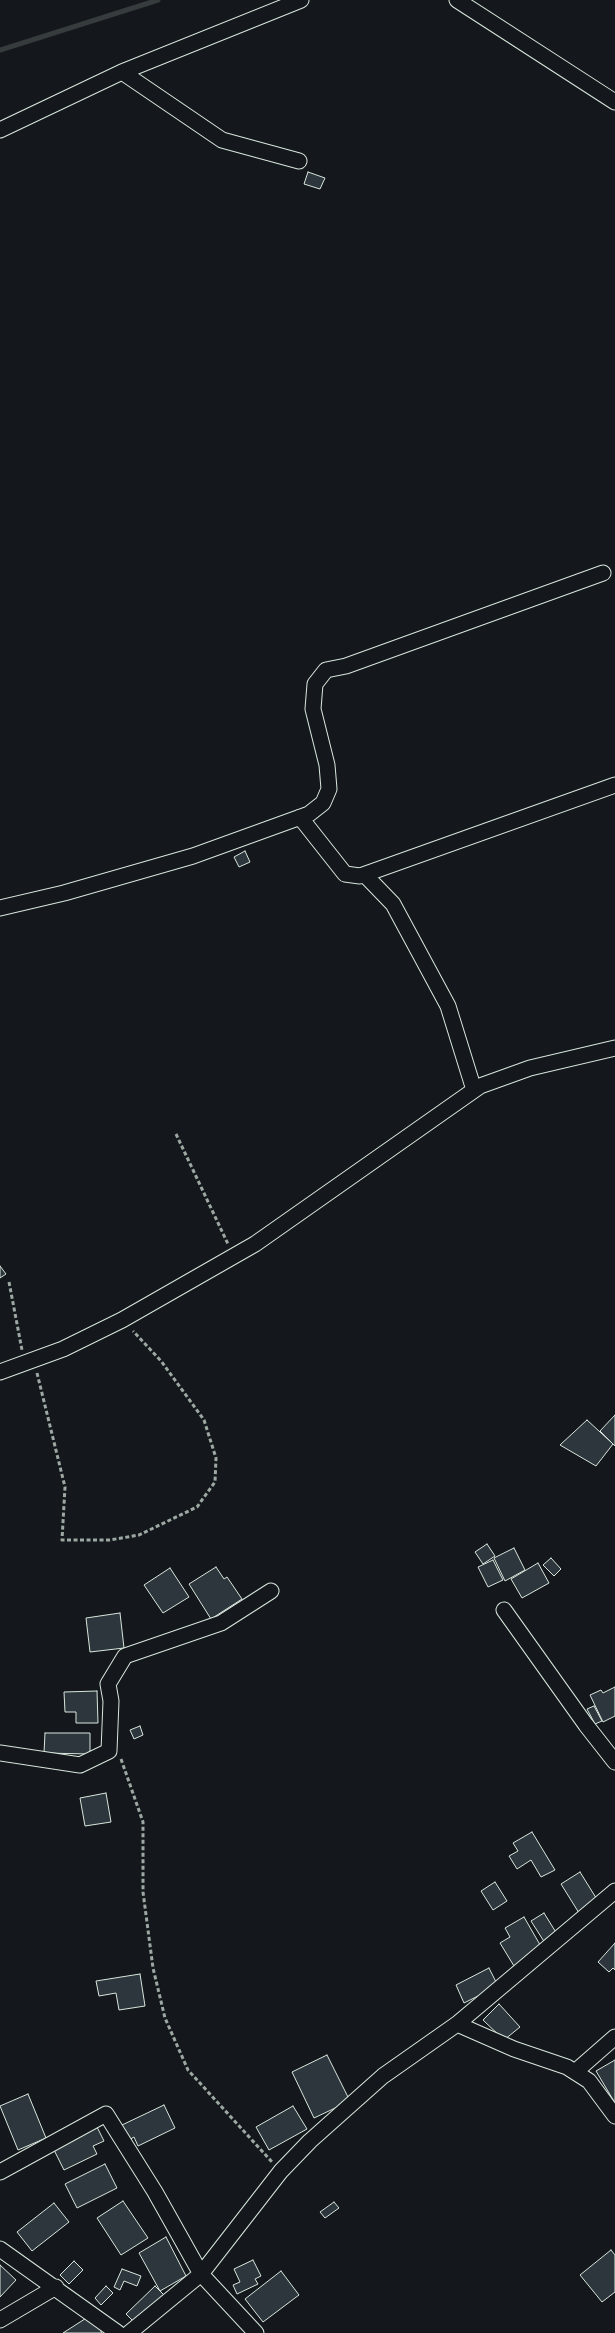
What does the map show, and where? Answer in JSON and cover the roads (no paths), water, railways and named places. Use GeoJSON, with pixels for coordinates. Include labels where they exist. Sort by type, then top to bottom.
{"type":"FeatureCollection","features":[{"type":"Feature","properties":{"kind":"street"},"geometry":{"type":"LineString","coordinates":[[0,130],[122,72],[301,0]]}},
{"type":"Feature","properties":{"kind":"street"},"geometry":{"type":"LineString","coordinates":[[457,0],[615,102]]}},
{"type":"Feature","properties":{"kind":"street"},"geometry":{"type":"LineString","coordinates":[[122,72],[222,140],[298,162]]}},
{"type":"Feature","properties":{"kind":"street"},"geometry":{"type":"LineString","coordinates":[[0,908],[64,893],[193,856],[310,814],[323,803],[329,789],[327,765],[313,709],[315,684],[326,670],[346,666],[603,573]]}},
{"type":"Feature","properties":{"kind":"street"},"geometry":{"type":"LineString","coordinates":[[300,817],[345,874],[365,875],[615,785]]}},
{"type":"Feature","properties":{"kind":"street"},"geometry":{"type":"LineString","coordinates":[[365,875],[393,904],[448,1006],[474,1090]]}},
{"type":"Feature","properties":{"kind":"street"},"geometry":{"type":"LineString","coordinates":[[0,1372],[63,1349],[122,1320],[255,1244],[480,1086],[530,1068],[615,1048]]}},
{"type":"Feature","properties":{"kind":"street"},"geometry":{"type":"LineString","coordinates":[[0,1753],[80,1765],[109,1751],[111,1701],[108,1684],[125,1656],[221,1623],[272,1591]]}},
{"type":"Feature","properties":{"kind":"street"},"geometry":{"type":"LineString","coordinates":[[504,1610],[586,1726],[615,1762]]}},
{"type":"Feature","properties":{"kind":"street"},"geometry":{"type":"LineString","coordinates":[[129,2333],[201,2274],[280,2171],[310,2141],[383,2076],[457,2024],[615,1892]]}},
{"type":"Feature","properties":{"kind":"street"},"geometry":{"type":"LineString","coordinates":[[457,2024],[514,2050],[567,2067],[589,2081],[615,2116]]}},
{"type":"Feature","properties":{"kind":"street"},"geometry":{"type":"LineString","coordinates":[[575,2072],[615,2037]]}},
{"type":"Feature","properties":{"kind":"street"},"geometry":{"type":"LineString","coordinates":[[0,2172],[106,2114],[155,2192],[201,2274],[256,2333]]}},
{"type":"Feature","properties":{"kind":"street"},"geometry":{"type":"LineString","coordinates":[[0,2249],[56,2287],[118,2333]]}},
{"type":"Feature","properties":{"kind":"street"},"geometry":{"type":"LineString","coordinates":[[0,2320],[56,2287]]}},
{"type":"Feature","properties":{"kind":"waterway"},"geometry":{"type":"LineString","coordinates":[[0,50],[158,0]]}}]}
